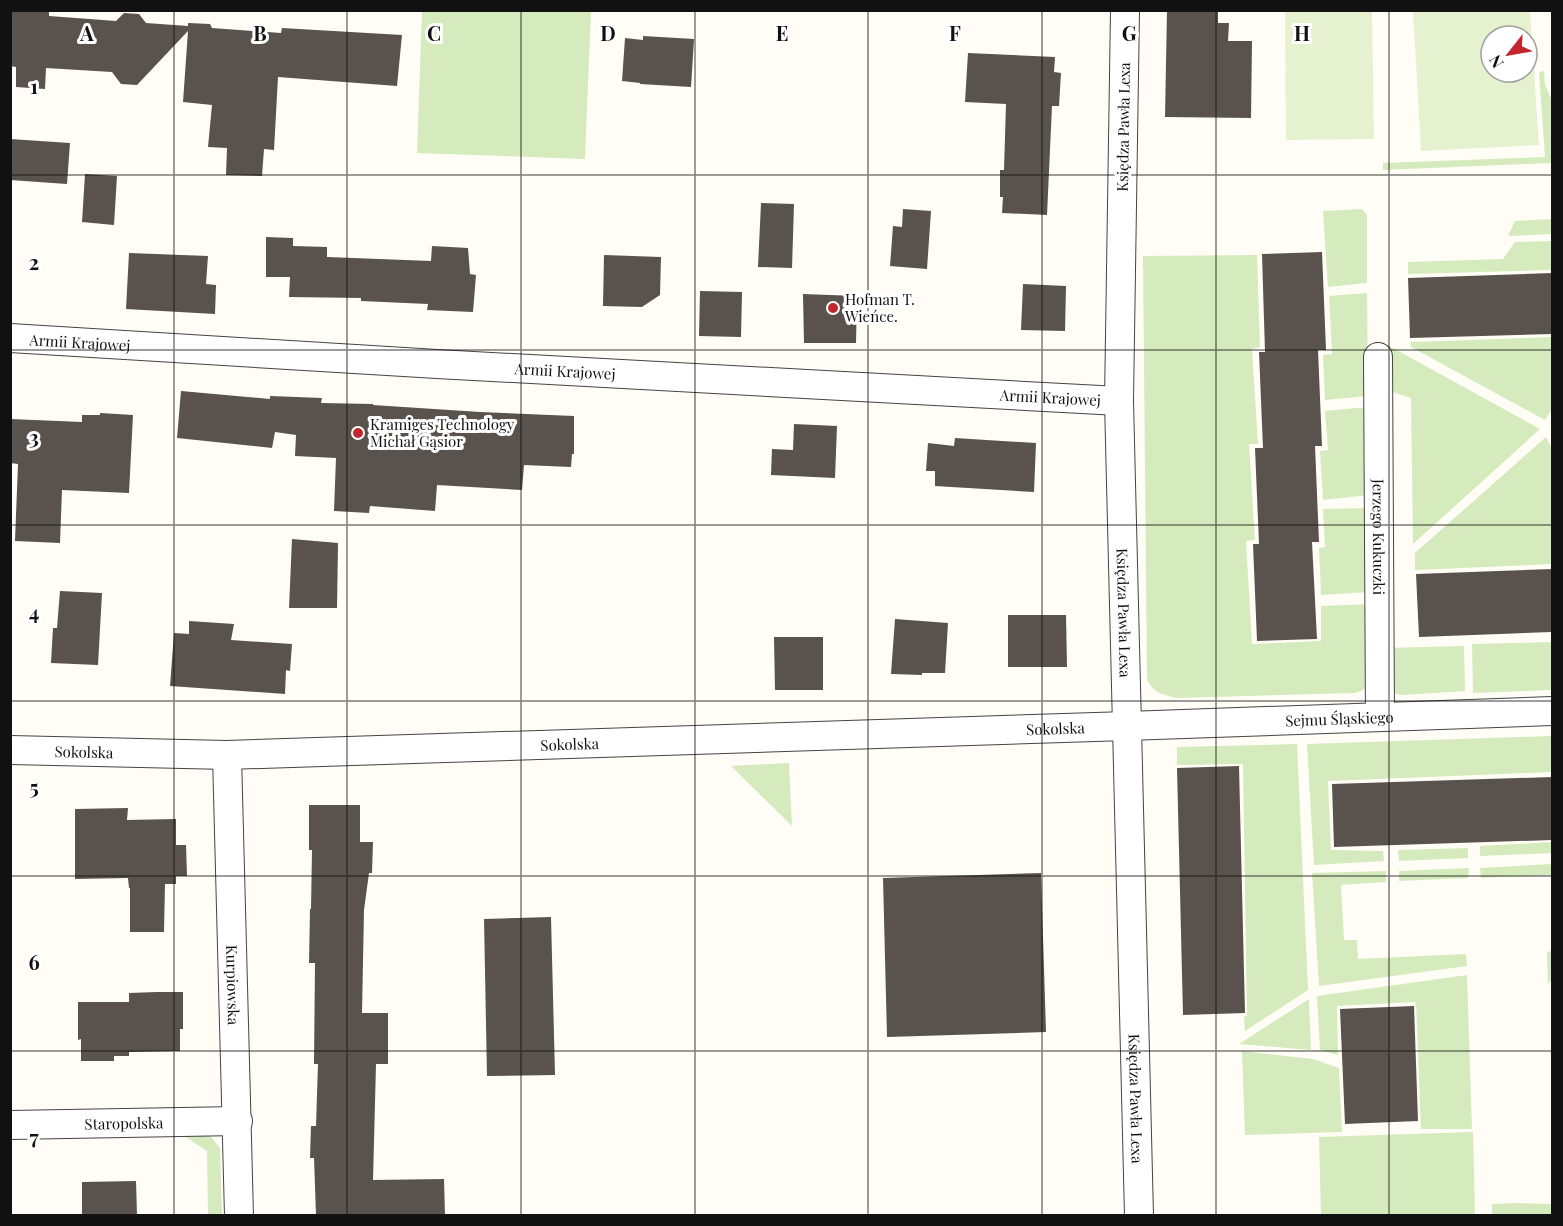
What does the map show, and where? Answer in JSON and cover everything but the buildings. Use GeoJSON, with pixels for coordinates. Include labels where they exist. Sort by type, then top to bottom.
{"type":"FeatureCollection","features":[{"type":"Feature","properties":{"kind":"street","name":"Księdza Pawła Lexa"},"geometry":{"type":"LineString","coordinates":[[1125,10],[1119,400],[1139,1215]]}},
{"type":"Feature","properties":{"kind":"street","name":"Armii Krajowej"},"geometry":{"type":"LineString","coordinates":[[10,338],[449,365],[1119,400]]}},
{"type":"Feature","properties":{"kind":"street","name":"Jerzego Kukuczki"},"geometry":{"type":"LineString","coordinates":[[1378,357],[1380,717]]}},
{"type":"Feature","properties":{"kind":"street","name":"Sejmu Śląskiego"},"geometry":{"type":"LineString","coordinates":[[1127,726],[1552,711]]}},
{"type":"Feature","properties":{"kind":"street","name":"Sokolska"},"geometry":{"type":"LineString","coordinates":[[10,750],[227,755],[1127,726]]}},
{"type":"Feature","properties":{"kind":"street","name":"Kurpiowska"},"geometry":{"type":"LineString","coordinates":[[227,755],[239,1215]]}},
{"type":"Feature","properties":{"kind":"street","name":"Staropolska"},"geometry":{"type":"LineString","coordinates":[[10,1125],[238,1121]]}},
{"type":"Feature","properties":{"kind":"green space"},"geometry":{"type":"Polygon","coordinates":[[[422,11],[591,11],[585,159],[417,153],[422,11]]]}},
{"type":"Feature","properties":{"kind":"green space"},"geometry":{"type":"Polygon","coordinates":[[[1285,11],[1372,11],[1374,139],[1286,140],[1285,11]]]}},
{"type":"Feature","properties":{"kind":"green space"},"geometry":{"type":"Polygon","coordinates":[[[1413,11],[1530,11],[1531,24],[1479,24],[1479,84],[1535,84],[1539,145],[1421,151],[1413,11]]]}},
{"type":"Feature","properties":{"kind":"green space"},"geometry":{"type":"Polygon","coordinates":[[[1544,71],[1545,84],[1552,101],[1552,163],[1383,170],[1383,163],[1545,157],[1539,72],[1544,71]]]}},
{"type":"Feature","properties":{"kind":"green space"},"geometry":{"type":"Polygon","coordinates":[[[1362,209],[1367,215],[1367,283],[1328,287],[1323,211],[1362,209]]]}},
{"type":"Feature","properties":{"kind":"green space"},"geometry":{"type":"Polygon","coordinates":[[[1552,219],[1552,234],[1508,236],[1515,221],[1552,219]]]}},
{"type":"Feature","properties":{"kind":"green space"},"geometry":{"type":"Polygon","coordinates":[[[1552,241],[1552,270],[1408,274],[1408,262],[1503,259],[1515,242],[1552,241]]]}},
{"type":"Feature","properties":{"kind":"green space"},"geometry":{"type":"Polygon","coordinates":[[[1257,255],[1260,347],[1252,349],[1258,444],[1249,444],[1255,540],[1246,541],[1252,644],[1321,641],[1321,606],[1370,604],[1367,687],[1355,693],[1176,698],[1159,692],[1147,680],[1143,256],[1257,255]]]}},
{"type":"Feature","properties":{"kind":"green space"},"geometry":{"type":"Polygon","coordinates":[[[1367,293],[1368,396],[1325,400],[1323,355],[1332,354],[1329,296],[1367,293]]]}},
{"type":"Feature","properties":{"kind":"green space"},"geometry":{"type":"Polygon","coordinates":[[[1552,337],[1552,409],[1545,420],[1411,347],[1411,342],[1552,337]]]}},
{"type":"Feature","properties":{"kind":"green space"},"geometry":{"type":"Polygon","coordinates":[[[1382,342],[1540,429],[1413,544],[1411,398],[1383,389],[1382,342]]]}},
{"type":"Feature","properties":{"kind":"green space"},"geometry":{"type":"Polygon","coordinates":[[[1368,407],[1369,495],[1323,500],[1320,451],[1328,450],[1325,411],[1368,407]]]}},
{"type":"Feature","properties":{"kind":"green space"},"geometry":{"type":"Polygon","coordinates":[[[1546,437],[1552,449],[1552,564],[1415,570],[1415,553],[1546,437]]]}},
{"type":"Feature","properties":{"kind":"green space"},"geometry":{"type":"Polygon","coordinates":[[[1368,508],[1369,592],[1321,595],[1319,548],[1325,547],[1323,509],[1368,508]]]}},
{"type":"Feature","properties":{"kind":"green space"},"geometry":{"type":"Polygon","coordinates":[[[1552,642],[1552,690],[1473,693],[1472,644],[1552,642]]]}},
{"type":"Feature","properties":{"kind":"green space"},"geometry":{"type":"Polygon","coordinates":[[[1464,646],[1465,691],[1402,695],[1390,690],[1385,648],[1464,646]]]}},
{"type":"Feature","properties":{"kind":"green space"},"geometry":{"type":"Polygon","coordinates":[[[1552,736],[1552,772],[1328,781],[1331,850],[1383,851],[1384,861],[1314,865],[1307,744],[1552,736]]]}},
{"type":"Feature","properties":{"kind":"green space"},"geometry":{"type":"Polygon","coordinates":[[[1297,744],[1308,990],[1245,1031],[1244,1017],[1247,1016],[1243,764],[1177,765],[1177,747],[1297,744]]]}},
{"type":"Feature","properties":{"kind":"green space"},"geometry":{"type":"Polygon","coordinates":[[[789,763],[792,826],[731,766],[789,763]]]}},
{"type":"Feature","properties":{"kind":"green space"},"geometry":{"type":"Polygon","coordinates":[[[1552,842],[1552,853],[1480,856],[1480,846],[1552,842]]]}},
{"type":"Feature","properties":{"kind":"green space"},"geometry":{"type":"Polygon","coordinates":[[[1468,848],[1468,858],[1399,861],[1398,850],[1468,848]]]}},
{"type":"Feature","properties":{"kind":"green space"},"geometry":{"type":"Polygon","coordinates":[[[1552,864],[1552,875],[1481,878],[1480,868],[1552,864]]]}},
{"type":"Feature","properties":{"kind":"green space"},"geometry":{"type":"Polygon","coordinates":[[[1469,868],[1468,878],[1399,881],[1399,871],[1469,868]]]}},
{"type":"Feature","properties":{"kind":"green space"},"geometry":{"type":"Polygon","coordinates":[[[1386,871],[1386,882],[1341,885],[1344,940],[1357,940],[1358,959],[1466,954],[1467,966],[1319,986],[1312,873],[1386,871]]]}},
{"type":"Feature","properties":{"kind":"green space"},"geometry":{"type":"Polygon","coordinates":[[[1552,951],[1552,980],[1548,984],[1547,952],[1552,951]]]}},
{"type":"Feature","properties":{"kind":"green space"},"geometry":{"type":"Polygon","coordinates":[[[1467,975],[1472,1129],[1421,1129],[1416,1002],[1337,1006],[1338,1055],[1320,1050],[1317,996],[1467,975]]]}},
{"type":"Feature","properties":{"kind":"green space"},"geometry":{"type":"Polygon","coordinates":[[[1309,999],[1311,1050],[1239,1044],[1309,999]]]}},
{"type":"Feature","properties":{"kind":"green space"},"geometry":{"type":"Polygon","coordinates":[[[1242,1051],[1313,1059],[1339,1068],[1342,1132],[1245,1135],[1242,1051]]]}},
{"type":"Feature","properties":{"kind":"green space"},"geometry":{"type":"Polygon","coordinates":[[[202,1132],[211,1137],[220,1148],[222,1215],[208,1215],[207,1151],[181,1134],[202,1132]]]}},
{"type":"Feature","properties":{"kind":"green space"},"geometry":{"type":"Polygon","coordinates":[[[1473,1132],[1475,1215],[1321,1215],[1319,1137],[1473,1132]]]}},
{"type":"Feature","properties":{"kind":"green space"},"geometry":{"type":"Polygon","coordinates":[[[1492,1204],[1552,1204],[1552,1215],[1492,1215],[1492,1204]]]}},
{"type":"Feature","properties":{"kind":"place","name":"Hofman T. Wieńce."},"geometry":{"type":"Point","coordinates":[833,308]}},
{"type":"Feature","properties":{"kind":"place","name":"Kramiges Technology Michał Gąsior"},"geometry":{"type":"Point","coordinates":[358,433]}}]}
